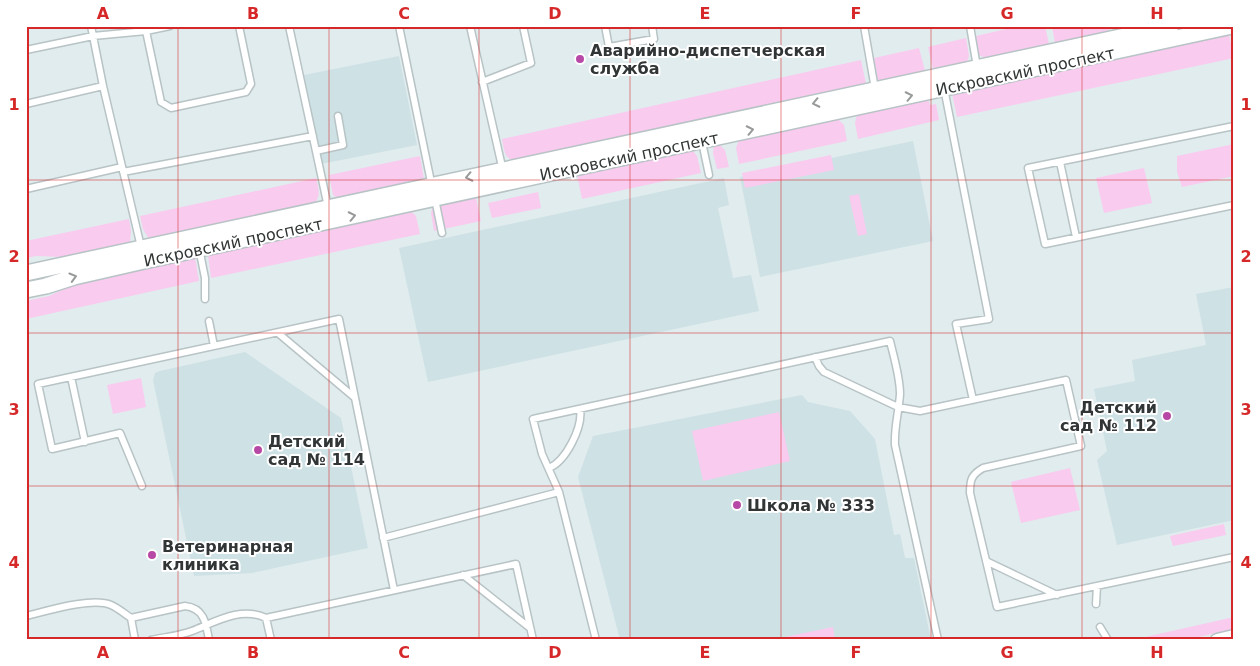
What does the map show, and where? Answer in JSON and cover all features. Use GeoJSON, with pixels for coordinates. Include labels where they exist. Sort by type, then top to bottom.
{"type":"FeatureCollection","features":[{"type":"Feature","properties":{"kind":"street","name":"Искровский проспект"},"geometry":{"type":"LineString","coordinates":[[26,273],[142,255],[198,243],[979,74],[1171,26]]}},
{"type":"Feature","properties":{"kind":"street","name":"Искровский проспект"},"geometry":{"type":"LineString","coordinates":[[1125,37],[1232,26]]}},
{"type":"Feature","properties":{"kind":"street","name":"Искровский проспект"},"geometry":{"type":"LineString","coordinates":[[877,96],[944,88],[979,74]]}},
{"type":"Feature","properties":{"kind":"street","name":"Искровский проспект"},"geometry":{"type":"LineString","coordinates":[[504,176],[702,140],[725,129]]}},
{"type":"Feature","properties":{"kind":"street","name":"Искровский проспект"},"geometry":{"type":"LineString","coordinates":[[198,243],[328,207],[433,191]]}},
{"type":"Feature","properties":{"kind":"street","name":"Искровский проспект"},"geometry":{"type":"LineString","coordinates":[[26,290],[46,286],[142,255]]}},
{"type":"Feature","properties":{"kind":"street"},"geometry":{"type":"LineString","coordinates":[[1217,640],[1234,636]]}},
{"type":"Feature","properties":{"kind":"lane"},"geometry":{"type":"LineString","coordinates":[[91,26],[142,255]]}},
{"type":"Feature","properties":{"kind":"lane"},"geometry":{"type":"LineString","coordinates":[[26,50],[93,36],[146,31],[170,26]]}},
{"type":"Feature","properties":{"kind":"lane"},"geometry":{"type":"LineString","coordinates":[[146,31],[161,102],[170,108],[246,92],[251,84],[239,26]]}},
{"type":"Feature","properties":{"kind":"lane"},"geometry":{"type":"LineString","coordinates":[[289,26],[328,207]]}},
{"type":"Feature","properties":{"kind":"lane"},"geometry":{"type":"LineString","coordinates":[[399,26],[442,233]]}},
{"type":"Feature","properties":{"kind":"lane"},"geometry":{"type":"LineString","coordinates":[[470,26],[504,176]]}},
{"type":"Feature","properties":{"kind":"lane"},"geometry":{"type":"LineString","coordinates":[[482,82],[531,63],[523,26]]}},
{"type":"Feature","properties":{"kind":"lane"},"geometry":{"type":"LineString","coordinates":[[604,26],[609,47],[654,38],[652,26]]}},
{"type":"Feature","properties":{"kind":"lane"},"geometry":{"type":"LineString","coordinates":[[864,26],[877,96]]}},
{"type":"Feature","properties":{"kind":"lane"},"geometry":{"type":"LineString","coordinates":[[970,26],[979,74]]}},
{"type":"Feature","properties":{"kind":"lane"},"geometry":{"type":"LineString","coordinates":[[26,104],[103,86]]}},
{"type":"Feature","properties":{"kind":"lane"},"geometry":{"type":"LineString","coordinates":[[944,88],[989,319],[956,324],[973,400]]}},
{"type":"Feature","properties":{"kind":"lane"},"geometry":{"type":"LineString","coordinates":[[316,150],[342,145],[338,116]]}},
{"type":"Feature","properties":{"kind":"lane"},"geometry":{"type":"LineString","coordinates":[[1234,126],[1028,168],[1045,244],[1234,205]]}},
{"type":"Feature","properties":{"kind":"lane"},"geometry":{"type":"LineString","coordinates":[[26,189],[313,136]]}},
{"type":"Feature","properties":{"kind":"lane"},"geometry":{"type":"LineString","coordinates":[[702,140],[710,176]]}},
{"type":"Feature","properties":{"kind":"lane"},"geometry":{"type":"LineString","coordinates":[[1060,162],[1076,238]]}},
{"type":"Feature","properties":{"kind":"lane"},"geometry":{"type":"LineString","coordinates":[[198,243],[204,278],[205,299]]}},
{"type":"Feature","properties":{"kind":"lane"},"geometry":{"type":"LineString","coordinates":[[142,486],[120,434],[52,449],[38,384],[339,319],[394,590]]}},
{"type":"Feature","properties":{"kind":"lane"},"geometry":{"type":"LineString","coordinates":[[209,321],[214,346]]}},
{"type":"Feature","properties":{"kind":"lane"},"geometry":{"type":"LineString","coordinates":[[278,333],[354,397]]}},
{"type":"Feature","properties":{"kind":"lane"},"geometry":{"type":"LineString","coordinates":[[596,640],[559,492],[542,454],[534,419],[890,340],[899,382],[898,407],[894,428],[895,444],[938,640]]}},
{"type":"Feature","properties":{"kind":"lane"},"geometry":{"type":"LineString","coordinates":[[815,357],[824,372],[898,407],[920,411],[1066,380],[1081,446],[983,468],[975,472],[970,482],[970,493],[997,607],[1234,557]]}},
{"type":"Feature","properties":{"kind":"lane"},"geometry":{"type":"LineString","coordinates":[[71,377],[85,442]]}},
{"type":"Feature","properties":{"kind":"lane"},"geometry":{"type":"LineString","coordinates":[[549,468],[556,465],[562,459],[580,425],[580,409]]}},
{"type":"Feature","properties":{"kind":"lane"},"geometry":{"type":"LineString","coordinates":[[383,538],[559,492]]}},
{"type":"Feature","properties":{"kind":"lane"},"geometry":{"type":"LineString","coordinates":[[986,561],[1057,594]]}},
{"type":"Feature","properties":{"kind":"lane"},"geometry":{"type":"LineString","coordinates":[[151,640],[191,631],[217,619],[248,613],[258,614],[266,618],[516,564],[533,640]]}},
{"type":"Feature","properties":{"kind":"lane"},"geometry":{"type":"LineString","coordinates":[[462,575],[530,628]]}},
{"type":"Feature","properties":{"kind":"lane"},"geometry":{"type":"LineString","coordinates":[[1096,604],[1097,586]]}},
{"type":"Feature","properties":{"kind":"lane"},"geometry":{"type":"LineString","coordinates":[[26,616],[90,602],[102,602],[113,605],[131,618],[135,640]]}},
{"type":"Feature","properties":{"kind":"lane"},"geometry":{"type":"LineString","coordinates":[[131,618],[185,606],[193,607],[200,612],[206,624],[209,640]]}},
{"type":"Feature","properties":{"kind":"lane"},"geometry":{"type":"LineString","coordinates":[[266,618],[271,640]]}},
{"type":"Feature","properties":{"kind":"lane"},"geometry":{"type":"LineString","coordinates":[[1100,627],[1108,640]]}},
{"type":"Feature","properties":{"kind":"shaded area"},"geometry":{"type":"Polygon","coordinates":[[[1019,26],[1045,26],[1049,44],[986,58],[979,55],[976,36],[1019,26]]]}},
{"type":"Feature","properties":{"kind":"shaded area"},"geometry":{"type":"Polygon","coordinates":[[[1052,26],[1113,26],[1107,32],[1055,43],[1052,26]]]}},
{"type":"Feature","properties":{"kind":"shaded area"},"geometry":{"type":"Polygon","coordinates":[[[1229,35],[1234,58],[957,117],[952,93],[1229,35]]]}},
{"type":"Feature","properties":{"kind":"shaded area"},"geometry":{"type":"Polygon","coordinates":[[[966,38],[969,56],[967,62],[933,69],[928,47],[966,38]]]}},
{"type":"Feature","properties":{"kind":"shaded area"},"geometry":{"type":"Polygon","coordinates":[[[919,48],[925,71],[878,81],[874,58],[919,48]]]}},
{"type":"Feature","properties":{"kind":"shaded area"},"geometry":{"type":"Polygon","coordinates":[[[399,56],[417,145],[321,164],[304,75],[399,56]]]}},
{"type":"Feature","properties":{"kind":"shaded area"},"geometry":{"type":"Polygon","coordinates":[[[861,60],[866,84],[513,160],[506,155],[504,149],[502,139],[861,60]]]}},
{"type":"Feature","properties":{"kind":"shaded area"},"geometry":{"type":"Polygon","coordinates":[[[928,99],[930,105],[936,104],[939,120],[858,139],[855,123],[857,115],[928,99]]]}},
{"type":"Feature","properties":{"kind":"shaded area"},"geometry":{"type":"Polygon","coordinates":[[[838,119],[844,125],[847,141],[739,164],[736,148],[739,140],[838,119]]]}},
{"type":"Feature","properties":{"kind":"shaded area"},"geometry":{"type":"Polygon","coordinates":[[[913,141],[933,241],[760,277],[740,177],[913,141]]]}},
{"type":"Feature","properties":{"kind":"shaded area"},"geometry":{"type":"Polygon","coordinates":[[[719,144],[725,150],[729,167],[717,169],[713,153],[714,145],[719,144]]]}},
{"type":"Feature","properties":{"kind":"shaded area"},"geometry":{"type":"Polygon","coordinates":[[[1234,144],[1234,176],[1182,187],[1177,172],[1177,156],[1234,144]]]}},
{"type":"Feature","properties":{"kind":"shaded area"},"geometry":{"type":"Polygon","coordinates":[[[692,150],[697,156],[701,173],[582,199],[577,175],[692,150]]]}},
{"type":"Feature","properties":{"kind":"shaded area"},"geometry":{"type":"Polygon","coordinates":[[[831,155],[834,170],[745,188],[742,173],[831,155]]]}},
{"type":"Feature","properties":{"kind":"shaded area"},"geometry":{"type":"Polygon","coordinates":[[[420,156],[424,179],[337,198],[333,195],[329,175],[420,156]]]}},
{"type":"Feature","properties":{"kind":"shaded area"},"geometry":{"type":"Polygon","coordinates":[[[1144,168],[1152,203],[1104,213],[1096,178],[1144,168]]]}},
{"type":"Feature","properties":{"kind":"shaded area"},"geometry":{"type":"Polygon","coordinates":[[[316,178],[319,195],[314,203],[149,239],[143,229],[140,216],[316,178]]]}},
{"type":"Feature","properties":{"kind":"shaded area"},"geometry":{"type":"Polygon","coordinates":[[[724,178],[729,205],[718,208],[733,278],[751,275],[759,311],[428,382],[399,248],[724,178]]]}},
{"type":"Feature","properties":{"kind":"shaded area"},"geometry":{"type":"Polygon","coordinates":[[[538,192],[541,208],[492,218],[488,203],[538,192]]]}},
{"type":"Feature","properties":{"kind":"shaded area"},"geometry":{"type":"Polygon","coordinates":[[[859,194],[867,234],[858,236],[849,196],[859,194]]]}},
{"type":"Feature","properties":{"kind":"shaded area"},"geometry":{"type":"Polygon","coordinates":[[[476,198],[481,221],[434,231],[431,213],[433,206],[476,198]]]}},
{"type":"Feature","properties":{"kind":"shaded area"},"geometry":{"type":"Polygon","coordinates":[[[412,212],[416,216],[420,234],[211,278],[208,255],[412,212]]]}},
{"type":"Feature","properties":{"kind":"shaded area"},"geometry":{"type":"Polygon","coordinates":[[[129,219],[130,243],[63,257],[36,256],[26,258],[26,241],[129,219]]]}},
{"type":"Feature","properties":{"kind":"shaded area"},"geometry":{"type":"Polygon","coordinates":[[[195,258],[199,281],[26,319],[26,301],[49,296],[75,284],[195,258]]]}},
{"type":"Feature","properties":{"kind":"shaded area","name":"Детский сад № 112"},"geometry":{"type":"Polygon","coordinates":[[[1234,287],[1234,520],[1117,545],[1097,460],[1107,451],[1094,389],[1135,381],[1132,360],[1206,345],[1196,294],[1234,287]]]}},
{"type":"Feature","properties":{"kind":"shaded area","name":"Детский сад № 114"},"geometry":{"type":"Polygon","coordinates":[[[245,352],[341,418],[368,548],[252,573],[194,576],[153,380],[155,373],[160,371],[245,352]]]}},
{"type":"Feature","properties":{"kind":"shaded area"},"geometry":{"type":"Polygon","coordinates":[[[141,378],[146,407],[113,414],[107,385],[141,378]]]}},
{"type":"Feature","properties":{"kind":"shaded area","name":"Школа № 333"},"geometry":{"type":"Polygon","coordinates":[[[802,395],[808,402],[850,411],[875,439],[894,535],[900,534],[905,558],[914,558],[931,640],[620,640],[578,477],[593,436],[802,395]]]}},
{"type":"Feature","properties":{"kind":"shaded area"},"geometry":{"type":"Polygon","coordinates":[[[779,412],[790,461],[703,481],[692,431],[779,412]]]}},
{"type":"Feature","properties":{"kind":"shaded area"},"geometry":{"type":"Polygon","coordinates":[[[1070,468],[1080,510],[1021,523],[1011,482],[1070,468]]]}},
{"type":"Feature","properties":{"kind":"shaded area"},"geometry":{"type":"Polygon","coordinates":[[[1224,524],[1226,535],[1173,546],[1170,536],[1224,524]]]}},
{"type":"Feature","properties":{"kind":"shaded area"},"geometry":{"type":"Polygon","coordinates":[[[1234,617],[1234,629],[1185,640],[1132,640],[1234,617]]]}},
{"type":"Feature","properties":{"kind":"shaded area"},"geometry":{"type":"Polygon","coordinates":[[[833,627],[835,640],[786,640],[785,637],[833,627]]]}},
{"type":"Feature","properties":{"kind":"place","name":"Аварийно-диспетчерская служба"},"geometry":{"type":"Point","coordinates":[580,59]}},
{"type":"Feature","properties":{"kind":"place","name":"Детский сад № 112"},"geometry":{"type":"Point","coordinates":[1167,416]}},
{"type":"Feature","properties":{"kind":"place","name":"Детский сад № 114"},"geometry":{"type":"Point","coordinates":[258,450]}},
{"type":"Feature","properties":{"kind":"place","name":"Школа № 333"},"geometry":{"type":"Point","coordinates":[737,505]}},
{"type":"Feature","properties":{"kind":"place","name":"Ветеринарная клиника"},"geometry":{"type":"Point","coordinates":[152,555]}}]}
